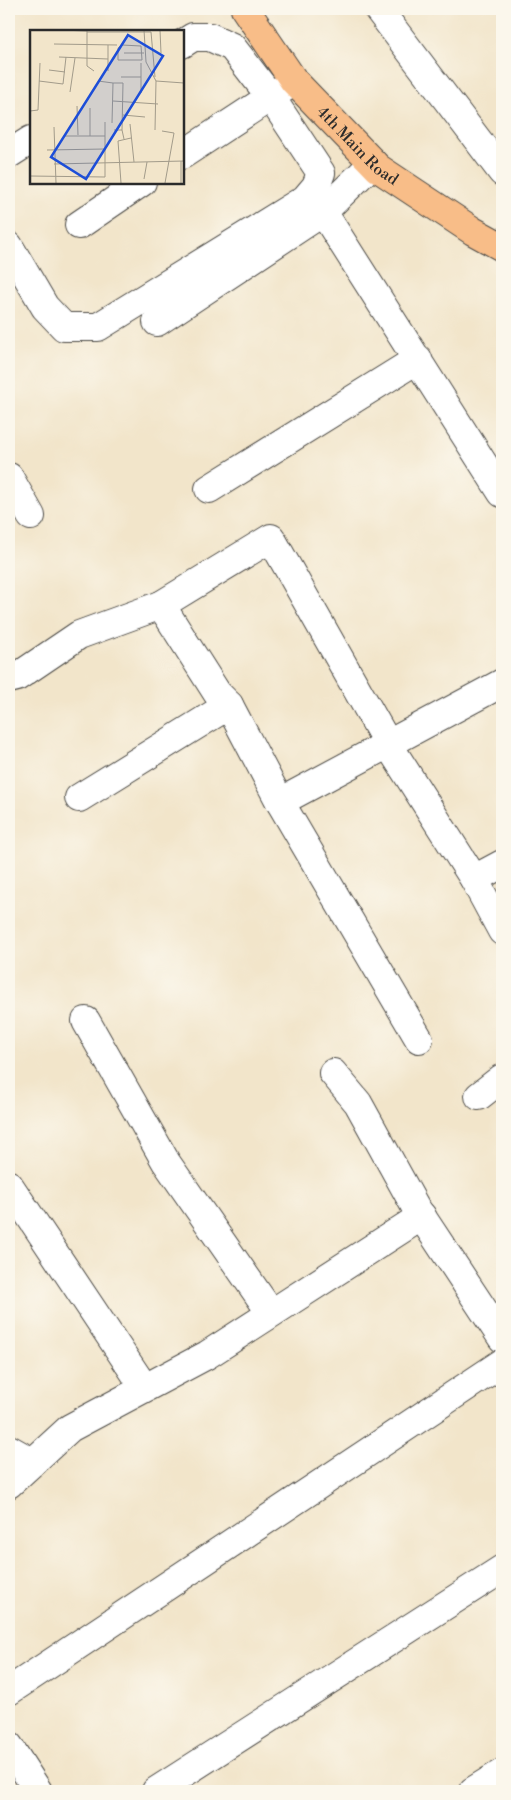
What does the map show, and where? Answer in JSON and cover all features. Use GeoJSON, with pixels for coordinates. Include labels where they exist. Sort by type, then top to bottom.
{"type":"FeatureCollection","features":[{"type":"Feature","properties":{"kind":"main road","name":"4th Main Road"},"geometry":{"type":"LineString","coordinates":[[245,9],[294,81],[374,163],[474,231],[502,247]]}},
{"type":"Feature","properties":{"kind":"street"},"geometry":{"type":"LineString","coordinates":[[378,9],[502,172]]}},
{"type":"Feature","properties":{"kind":"street"},"geometry":{"type":"LineString","coordinates":[[9,246],[45,307],[64,327],[98,326],[304,199],[316,186],[321,173],[270,96],[232,47],[210,37],[192,37],[184,43]]}},
{"type":"Feature","properties":{"kind":"street"},"geometry":{"type":"LineString","coordinates":[[184,154],[294,81]]}},
{"type":"Feature","properties":{"kind":"street"},"geometry":{"type":"LineString","coordinates":[[9,154],[30,141]]}},
{"type":"Feature","properties":{"kind":"street"},"geometry":{"type":"LineString","coordinates":[[157,322],[323,212],[374,163]]}},
{"type":"Feature","properties":{"kind":"street"},"geometry":{"type":"LineString","coordinates":[[79,225],[139,184]]}},
{"type":"Feature","properties":{"kind":"street"},"geometry":{"type":"LineString","coordinates":[[323,212],[502,493]]}},
{"type":"Feature","properties":{"kind":"street"},"geometry":{"type":"LineString","coordinates":[[209,490],[418,359]]}},
{"type":"Feature","properties":{"kind":"street"},"geometry":{"type":"LineString","coordinates":[[9,477],[31,516]]}},
{"type":"Feature","properties":{"kind":"street"},"geometry":{"type":"LineString","coordinates":[[9,679],[17,677],[79,635],[161,606],[271,538],[388,744],[474,879],[502,931]]}},
{"type":"Feature","properties":{"kind":"street"},"geometry":{"type":"LineString","coordinates":[[161,606],[217,694],[229,705],[280,802],[419,1039]]}},
{"type":"Feature","properties":{"kind":"street"},"geometry":{"type":"LineString","coordinates":[[280,802],[502,683]]}},
{"type":"Feature","properties":{"kind":"street"},"geometry":{"type":"LineString","coordinates":[[79,798],[229,705]]}},
{"type":"Feature","properties":{"kind":"street"},"geometry":{"type":"LineString","coordinates":[[474,879],[502,864]]}},
{"type":"Feature","properties":{"kind":"street"},"geometry":{"type":"LineString","coordinates":[[86,1021],[166,1162],[271,1313]]}},
{"type":"Feature","properties":{"kind":"street"},"geometry":{"type":"LineString","coordinates":[[333,1072],[358,1103],[422,1216],[502,1338]]}},
{"type":"Feature","properties":{"kind":"street"},"geometry":{"type":"LineString","coordinates":[[479,1096],[502,1078]]}},
{"type":"Feature","properties":{"kind":"street"},"geometry":{"type":"LineString","coordinates":[[9,1185],[144,1387]]}},
{"type":"Feature","properties":{"kind":"street"},"geometry":{"type":"LineString","coordinates":[[9,1484],[70,1428],[207,1354],[422,1216]]}},
{"type":"Feature","properties":{"kind":"street"},"geometry":{"type":"LineString","coordinates":[[9,1691],[502,1363]]}},
{"type":"Feature","properties":{"kind":"street"},"geometry":{"type":"LineString","coordinates":[[9,1450],[32,1462]]}},
{"type":"Feature","properties":{"kind":"street"},"geometry":{"type":"LineString","coordinates":[[156,1791],[502,1569]]}},
{"type":"Feature","properties":{"kind":"street"},"geometry":{"type":"LineString","coordinates":[[9,1746],[38,1791]]}},
{"type":"Feature","properties":{"kind":"street"},"geometry":{"type":"LineString","coordinates":[[473,1791],[502,1773]]}}]}
